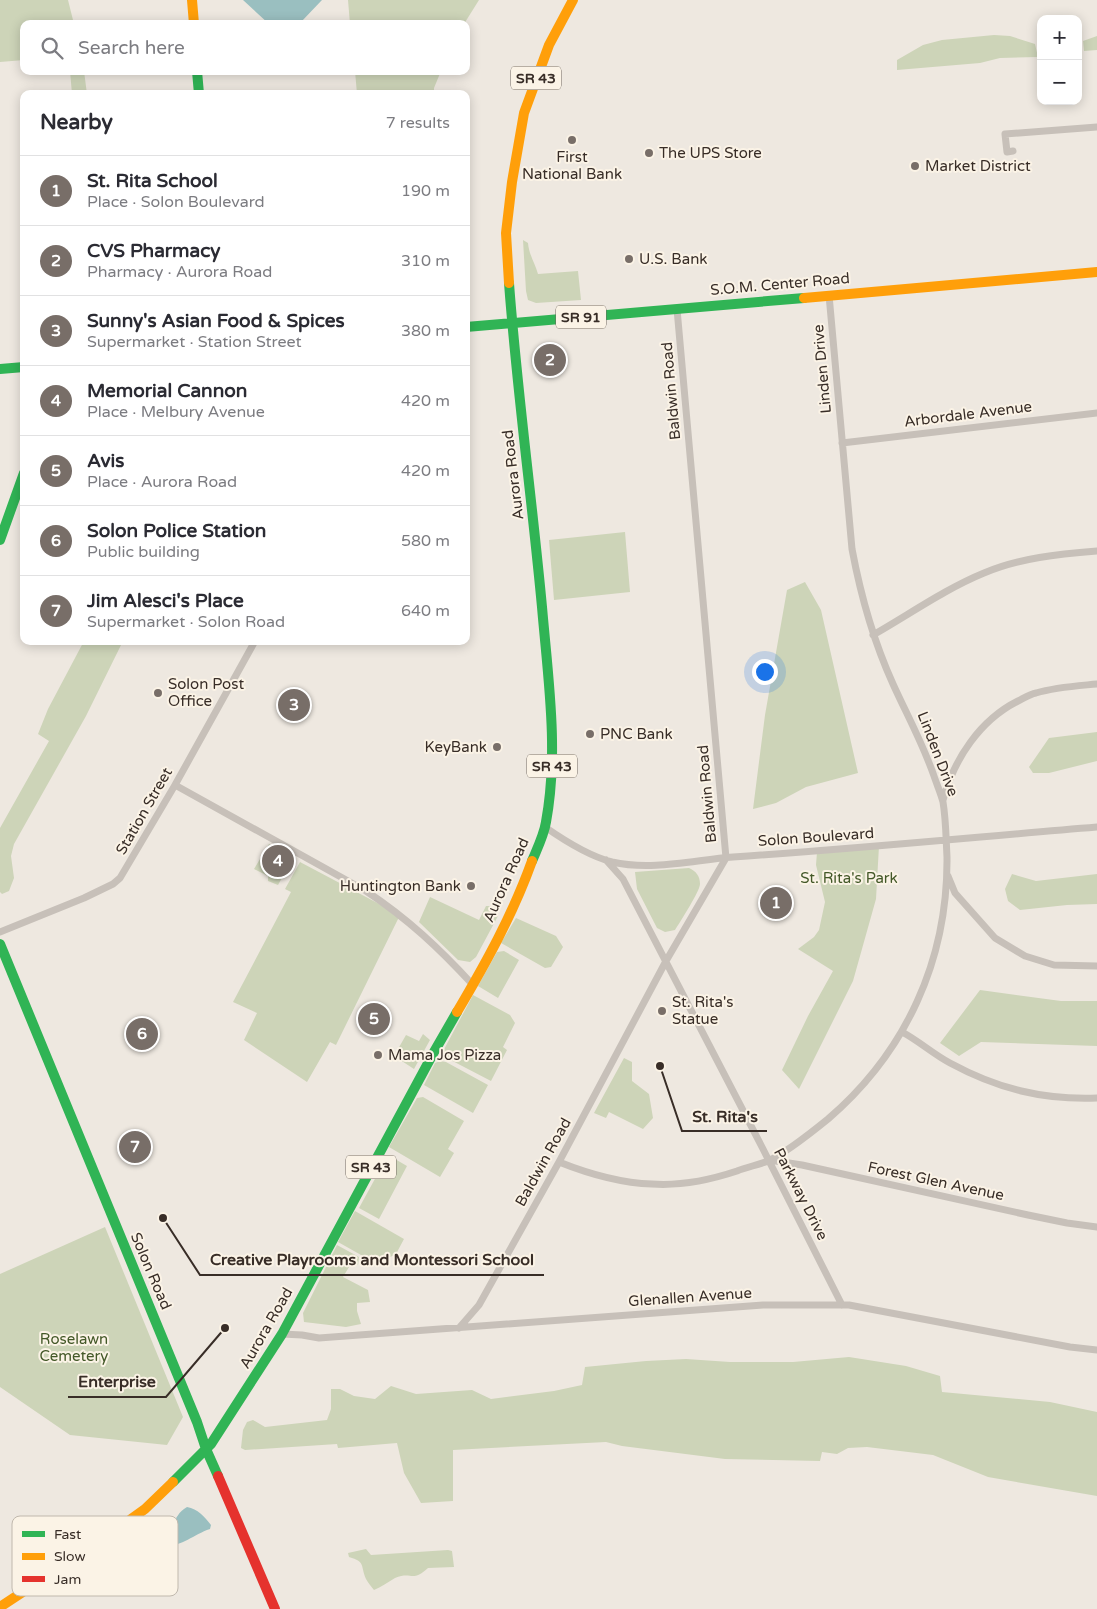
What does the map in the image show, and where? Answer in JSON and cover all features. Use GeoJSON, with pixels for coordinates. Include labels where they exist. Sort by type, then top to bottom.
{"type":"FeatureCollection","features":[{"type":"Feature","properties":{"kind":"main road"},"geometry":{"type":"LineString","coordinates":[[192,0],[194,20]]}},
{"type":"Feature","properties":{"kind":"main road","name":"Aurora Road"},"geometry":{"type":"LineString","coordinates":[[136,1516],[206,1449],[229,1418],[282,1334],[434,1052],[473,985],[520,894],[545,827],[552,776],[552,719],[535,530],[512,323],[506,233],[510,192],[524,113],[540,67],[573,0]]}},
{"type":"Feature","properties":{"kind":"main road"},"geometry":{"type":"LineString","coordinates":[[198,75],[199,90]]}},
{"type":"Feature","properties":{"kind":"main road","name":"S.O.M. Center Road"},"geometry":{"type":"LineString","coordinates":[[470,327],[1097,272]]}},
{"type":"Feature","properties":{"kind":"main road"},"geometry":{"type":"LineString","coordinates":[[0,369],[20,367]]}},
{"type":"Feature","properties":{"kind":"main road"},"geometry":{"type":"LineString","coordinates":[[0,540],[20,484]]}},
{"type":"Feature","properties":{"kind":"main road","name":"Solon Road"},"geometry":{"type":"LineString","coordinates":[[0,944],[198,1422],[206,1449],[275,1609]]}},
{"type":"Feature","properties":{"kind":"main road","name":"Aurora Road"},"geometry":{"type":"LineString","coordinates":[[0,1607],[17,1596]]}},
{"type":"Feature","properties":{"kind":"street"},"geometry":{"type":"LineString","coordinates":[[1013,151],[1007,152],[1005,134],[1097,127]]}},
{"type":"Feature","properties":{"kind":"street","name":"Linden Drive"},"geometry":{"type":"LineString","coordinates":[[559,1162],[614,1180],[653,1184],[695,1182],[718,1177],[769,1160],[810,1133],[857,1092],[875,1071],[910,1018],[936,952],[944,909],[947,872],[943,801],[928,760],[894,686],[873,634],[858,584],[852,549],[829,295]]}},
{"type":"Feature","properties":{"kind":"street","name":"Baldwin Road"},"geometry":{"type":"LineString","coordinates":[[459,1328],[479,1305],[559,1162],[666,961],[726,858],[677,309]]}},
{"type":"Feature","properties":{"kind":"street","name":"Arbordale Avenue"},"geometry":{"type":"LineString","coordinates":[[842,442],[1097,413]]}},
{"type":"Feature","properties":{"kind":"street"},"geometry":{"type":"LineString","coordinates":[[873,634],[956,586],[985,572],[1045,556],[1097,551]]}},
{"type":"Feature","properties":{"kind":"street","name":"Station Street"},"geometry":{"type":"LineString","coordinates":[[0,932],[84,898],[120,878],[175,785],[253,645]]}},
{"type":"Feature","properties":{"kind":"street"},"geometry":{"type":"LineString","coordinates":[[943,801],[947,785],[963,752],[982,727],[1008,706],[1034,693],[1061,687],[1097,684]]}},
{"type":"Feature","properties":{"kind":"street"},"geometry":{"type":"LineString","coordinates":[[175,785],[357,887],[389,907],[410,922],[473,985]]}},
{"type":"Feature","properties":{"kind":"street","name":"Solon Boulevard"},"geometry":{"type":"LineString","coordinates":[[545,827],[580,848],[606,860],[647,865],[677,864],[726,858],[1097,827]]}},
{"type":"Feature","properties":{"kind":"street","name":"Parkway Drive"},"geometry":{"type":"LineString","coordinates":[[606,860],[623,879],[842,1305]]}},
{"type":"Feature","properties":{"kind":"street"},"geometry":{"type":"LineString","coordinates":[[947,872],[955,893],[995,938],[1025,956],[1054,965],[1097,966]]}},
{"type":"Feature","properties":{"kind":"street"},"geometry":{"type":"LineString","coordinates":[[902,1032],[949,1062],[994,1084],[1046,1096],[1097,1098]]}},
{"type":"Feature","properties":{"kind":"street","name":"Forest Glen Avenue"},"geometry":{"type":"LineString","coordinates":[[769,1160],[1067,1223],[1097,1227]]}},
{"type":"Feature","properties":{"kind":"street","name":"Glenallen Avenue"},"geometry":{"type":"LineString","coordinates":[[282,1334],[320,1338],[763,1305],[842,1305],[1070,1347],[1097,1350]]}},
{"type":"Feature","properties":{"kind":"green space"},"geometry":{"type":"Polygon","coordinates":[[[0,0],[68,0],[73,20],[20,20],[20,60],[0,62],[0,0]]]}},
{"type":"Feature","properties":{"kind":"green space"},"geometry":{"type":"Polygon","coordinates":[[[348,0],[479,0],[466,20],[350,20],[348,0]]]}},
{"type":"Feature","properties":{"kind":"green space"},"geometry":{"type":"Polygon","coordinates":[[[994,35],[1010,36],[1035,44],[1037,57],[1000,58],[980,63],[897,70],[897,60],[923,45],[942,40],[994,35]]]}},
{"type":"Feature","properties":{"kind":"green space"},"geometry":{"type":"Polygon","coordinates":[[[1097,36],[1097,50],[1084,51],[1083,41],[1097,36]]]}},
{"type":"Feature","properties":{"kind":"green space"},"geometry":{"type":"Polygon","coordinates":[[[70,75],[85,75],[86,90],[72,90],[70,75]]]}},
{"type":"Feature","properties":{"kind":"green space"},"geometry":{"type":"Polygon","coordinates":[[[355,75],[439,75],[434,90],[357,90],[355,75]]]}},
{"type":"Feature","properties":{"kind":"green space"},"geometry":{"type":"Polygon","coordinates":[[[523,240],[528,243],[538,274],[578,271],[581,300],[536,303],[528,300],[523,240]]]}},
{"type":"Feature","properties":{"kind":"green space"},"geometry":{"type":"Polygon","coordinates":[[[625,532],[630,592],[554,600],[549,540],[625,532]]]}},
{"type":"Feature","properties":{"kind":"green space"},"geometry":{"type":"Polygon","coordinates":[[[805,582],[821,610],[858,773],[806,787],[776,803],[753,809],[765,715],[787,590],[805,582]]]}},
{"type":"Feature","properties":{"kind":"green space"},"geometry":{"type":"Polygon","coordinates":[[[82,645],[121,645],[86,716],[14,844],[11,856],[14,878],[9,891],[2,894],[0,892],[0,828],[49,741],[38,734],[48,709],[82,645]]]}},
{"type":"Feature","properties":{"kind":"green space"},"geometry":{"type":"Polygon","coordinates":[[[1097,732],[1097,761],[1049,773],[1033,773],[1029,767],[1049,738],[1097,732]]]}},
{"type":"Feature","properties":{"kind":"green space"},"geometry":{"type":"Polygon","coordinates":[[[269,844],[292,855],[292,860],[278,885],[268,881],[268,876],[254,869],[269,844]]]}},
{"type":"Feature","properties":{"kind":"green space","name":"St. Rita's Park"},"geometry":{"type":"Polygon","coordinates":[[[879,846],[876,899],[853,981],[799,1089],[782,1070],[808,1016],[833,971],[798,949],[814,937],[819,930],[825,902],[816,865],[817,852],[879,846]]]}},
{"type":"Feature","properties":{"kind":"green space"},"geometry":{"type":"Polygon","coordinates":[[[300,862],[400,915],[336,1045],[330,1042],[307,1082],[244,1040],[257,1013],[233,1002],[291,892],[285,889],[300,862]]]}},
{"type":"Feature","properties":{"kind":"green space"},"geometry":{"type":"Polygon","coordinates":[[[689,868],[696,872],[698,876],[700,881],[699,888],[675,930],[665,932],[657,928],[637,889],[635,872],[689,868]]]}},
{"type":"Feature","properties":{"kind":"green space"},"geometry":{"type":"Polygon","coordinates":[[[1012,874],[1036,881],[1097,874],[1097,904],[1020,910],[1008,901],[1005,889],[1012,874]]]}},
{"type":"Feature","properties":{"kind":"green space"},"geometry":{"type":"Polygon","coordinates":[[[430,897],[479,920],[486,906],[497,906],[498,916],[476,957],[470,962],[458,960],[419,922],[430,897]]]}},
{"type":"Feature","properties":{"kind":"green space"},"geometry":{"type":"Polygon","coordinates":[[[516,918],[556,936],[563,947],[551,967],[545,968],[501,943],[516,918]]]}},
{"type":"Feature","properties":{"kind":"green space"},"geometry":{"type":"Polygon","coordinates":[[[504,951],[519,960],[498,998],[478,986],[497,952],[504,951]]]}},
{"type":"Feature","properties":{"kind":"green space"},"geometry":{"type":"Polygon","coordinates":[[[980,990],[1061,1001],[1097,1001],[1097,1046],[981,1042],[959,1056],[940,1043],[980,990]]]}},
{"type":"Feature","properties":{"kind":"green space"},"geometry":{"type":"Polygon","coordinates":[[[473,995],[510,1015],[515,1023],[503,1047],[507,1050],[491,1081],[441,1055],[473,995]]]}},
{"type":"Feature","properties":{"kind":"green space"},"geometry":{"type":"Polygon","coordinates":[[[423,1034],[430,1040],[414,1069],[394,1056],[406,1035],[419,1041],[423,1034]]]}},
{"type":"Feature","properties":{"kind":"green space"},"geometry":{"type":"Polygon","coordinates":[[[624,1058],[632,1062],[632,1081],[649,1094],[653,1118],[643,1129],[609,1112],[606,1118],[594,1113],[624,1058]]]}},
{"type":"Feature","properties":{"kind":"green space"},"geometry":{"type":"Polygon","coordinates":[[[440,1061],[446,1062],[488,1085],[473,1113],[424,1085],[435,1063],[440,1061]]]}},
{"type":"Feature","properties":{"kind":"green space"},"geometry":{"type":"Polygon","coordinates":[[[423,1097],[464,1121],[448,1149],[454,1153],[440,1177],[389,1147],[417,1098],[423,1097]]]}},
{"type":"Feature","properties":{"kind":"green space"},"geometry":{"type":"Polygon","coordinates":[[[388,1155],[407,1166],[379,1219],[359,1208],[388,1155]]]}},
{"type":"Feature","properties":{"kind":"green space"},"geometry":{"type":"Polygon","coordinates":[[[355,1211],[404,1239],[396,1254],[377,1264],[338,1242],[355,1211]]]}},
{"type":"Feature","properties":{"kind":"green space","name":"Roselawn Cemetery"},"geometry":{"type":"Polygon","coordinates":[[[105,1227],[183,1417],[167,1445],[70,1435],[0,1387],[0,1274],[105,1227]]]}},
{"type":"Feature","properties":{"kind":"green space"},"geometry":{"type":"Polygon","coordinates":[[[337,1245],[359,1257],[358,1265],[352,1262],[343,1277],[368,1290],[370,1302],[357,1303],[361,1324],[346,1327],[304,1322],[303,1313],[337,1245]]]}},
{"type":"Feature","properties":{"kind":"green space"},"geometry":{"type":"Polygon","coordinates":[[[849,1357],[906,1366],[940,1376],[942,1392],[1050,1402],[1097,1412],[1097,1496],[988,1477],[933,1455],[867,1447],[848,1448],[837,1454],[822,1452],[820,1461],[725,1459],[622,1446],[606,1442],[453,1450],[453,1501],[421,1503],[404,1473],[397,1443],[338,1448],[337,1444],[245,1450],[241,1448],[243,1430],[247,1422],[253,1420],[265,1427],[327,1420],[331,1409],[331,1389],[340,1389],[354,1396],[375,1399],[391,1386],[416,1394],[472,1390],[491,1399],[554,1391],[582,1385],[585,1367],[686,1359],[730,1362],[793,1362],[849,1357]]]}},
{"type":"Feature","properties":{"kind":"green space"},"geometry":{"type":"Polygon","coordinates":[[[366,1549],[371,1555],[448,1550],[452,1551],[454,1567],[428,1568],[415,1576],[395,1578],[374,1590],[366,1579],[360,1562],[349,1557],[348,1553],[366,1549]]]}},
{"type":"Feature","properties":{"kind":"water"},"geometry":{"type":"Polygon","coordinates":[[[243,0],[322,0],[303,20],[265,20],[243,0]]]}},
{"type":"Feature","properties":{"kind":"water"},"geometry":{"type":"Polygon","coordinates":[[[187,1507],[198,1511],[211,1525],[210,1529],[178,1544],[178,1516],[187,1507]]]}},
{"type":"Feature","properties":{"kind":"traffic: fast"},"geometry":{"type":"LineString","coordinates":[[197,75],[199,90]]}},
{"type":"Feature","properties":{"kind":"traffic: fast"},"geometry":{"type":"LineString","coordinates":[[509,283],[551,714],[552,768],[550,795],[545,827],[532,861]]}},
{"type":"Feature","properties":{"kind":"traffic: fast"},"geometry":{"type":"LineString","coordinates":[[470,327],[804,298]]}},
{"type":"Feature","properties":{"kind":"traffic: fast"},"geometry":{"type":"LineString","coordinates":[[0,369],[20,367]]}},
{"type":"Feature","properties":{"kind":"traffic: fast"},"geometry":{"type":"LineString","coordinates":[[0,540],[20,484]]}},
{"type":"Feature","properties":{"kind":"traffic: fast"},"geometry":{"type":"LineString","coordinates":[[0,944],[218,1476]]}},
{"type":"Feature","properties":{"kind":"traffic: fast"},"geometry":{"type":"LineString","coordinates":[[173,1482],[211,1444],[282,1334],[457,1012]]}},
{"type":"Feature","properties":{"kind":"traffic: slow"},"geometry":{"type":"LineString","coordinates":[[192,0],[194,20]]}},
{"type":"Feature","properties":{"kind":"traffic: slow"},"geometry":{"type":"LineString","coordinates":[[509,283],[506,233],[512,182],[524,113],[549,45],[573,0]]}},
{"type":"Feature","properties":{"kind":"traffic: slow"},"geometry":{"type":"LineString","coordinates":[[804,298],[1097,272]]}},
{"type":"Feature","properties":{"kind":"traffic: slow"},"geometry":{"type":"LineString","coordinates":[[457,1012],[498,938],[525,881],[532,861]]}},
{"type":"Feature","properties":{"kind":"traffic: slow"},"geometry":{"type":"LineString","coordinates":[[135,1516],[173,1482]]}},
{"type":"Feature","properties":{"kind":"traffic: slow"},"geometry":{"type":"LineString","coordinates":[[0,1607],[17,1596]]}},
{"type":"Feature","properties":{"kind":"traffic: jam"},"geometry":{"type":"LineString","coordinates":[[218,1476],[275,1609]]}},
{"type":"Feature","properties":{"kind":"place","name":"First National Bank"},"geometry":{"type":"Point","coordinates":[572,140]}},
{"type":"Feature","properties":{"kind":"place","name":"The UPS Store"},"geometry":{"type":"Point","coordinates":[649,153]}},
{"type":"Feature","properties":{"kind":"place","name":"Market District"},"geometry":{"type":"Point","coordinates":[915,166]}},
{"type":"Feature","properties":{"kind":"place","name":"U.S. Bank"},"geometry":{"type":"Point","coordinates":[629,259]}},
{"type":"Feature","properties":{"kind":"place","name":"CVS Pharmacy"},"geometry":{"type":"Point","coordinates":[550,360]}},
{"type":"Feature","properties":{"kind":"place","name":"Solon Post Office"},"geometry":{"type":"Point","coordinates":[158,693]}},
{"type":"Feature","properties":{"kind":"place","name":"Sunny's Asian Food & Spices"},"geometry":{"type":"Point","coordinates":[294,705]}},
{"type":"Feature","properties":{"kind":"place","name":"PNC Bank"},"geometry":{"type":"Point","coordinates":[590,734]}},
{"type":"Feature","properties":{"kind":"place","name":"KeyBank"},"geometry":{"type":"Point","coordinates":[497,747]}},
{"type":"Feature","properties":{"kind":"place","name":"Memorial Cannon"},"geometry":{"type":"Point","coordinates":[278,861]}},
{"type":"Feature","properties":{"kind":"place","name":"Huntington Bank"},"geometry":{"type":"Point","coordinates":[471,886]}},
{"type":"Feature","properties":{"kind":"place","name":"St. Rita School"},"geometry":{"type":"Point","coordinates":[776,903]}},
{"type":"Feature","properties":{"kind":"place","name":"St. Rita's Statue"},"geometry":{"type":"Point","coordinates":[662,1011]}},
{"type":"Feature","properties":{"kind":"place","name":"Avis"},"geometry":{"type":"Point","coordinates":[374,1019]}},
{"type":"Feature","properties":{"kind":"place","name":"Solon Police Station"},"geometry":{"type":"Point","coordinates":[142,1034]}},
{"type":"Feature","properties":{"kind":"place","name":"Mama Jos Pizza"},"geometry":{"type":"Point","coordinates":[378,1055]}},
{"type":"Feature","properties":{"kind":"place","name":"St. Rita's"},"geometry":{"type":"Point","coordinates":[660,1066]}},
{"type":"Feature","properties":{"kind":"place","name":"Jim Alesci's Place"},"geometry":{"type":"Point","coordinates":[135,1147]}},
{"type":"Feature","properties":{"kind":"place","name":"Creative Playrooms and Montessori School"},"geometry":{"type":"Point","coordinates":[163,1218]}},
{"type":"Feature","properties":{"kind":"place","name":"Enterprise"},"geometry":{"type":"Point","coordinates":[225,1328]}}]}
